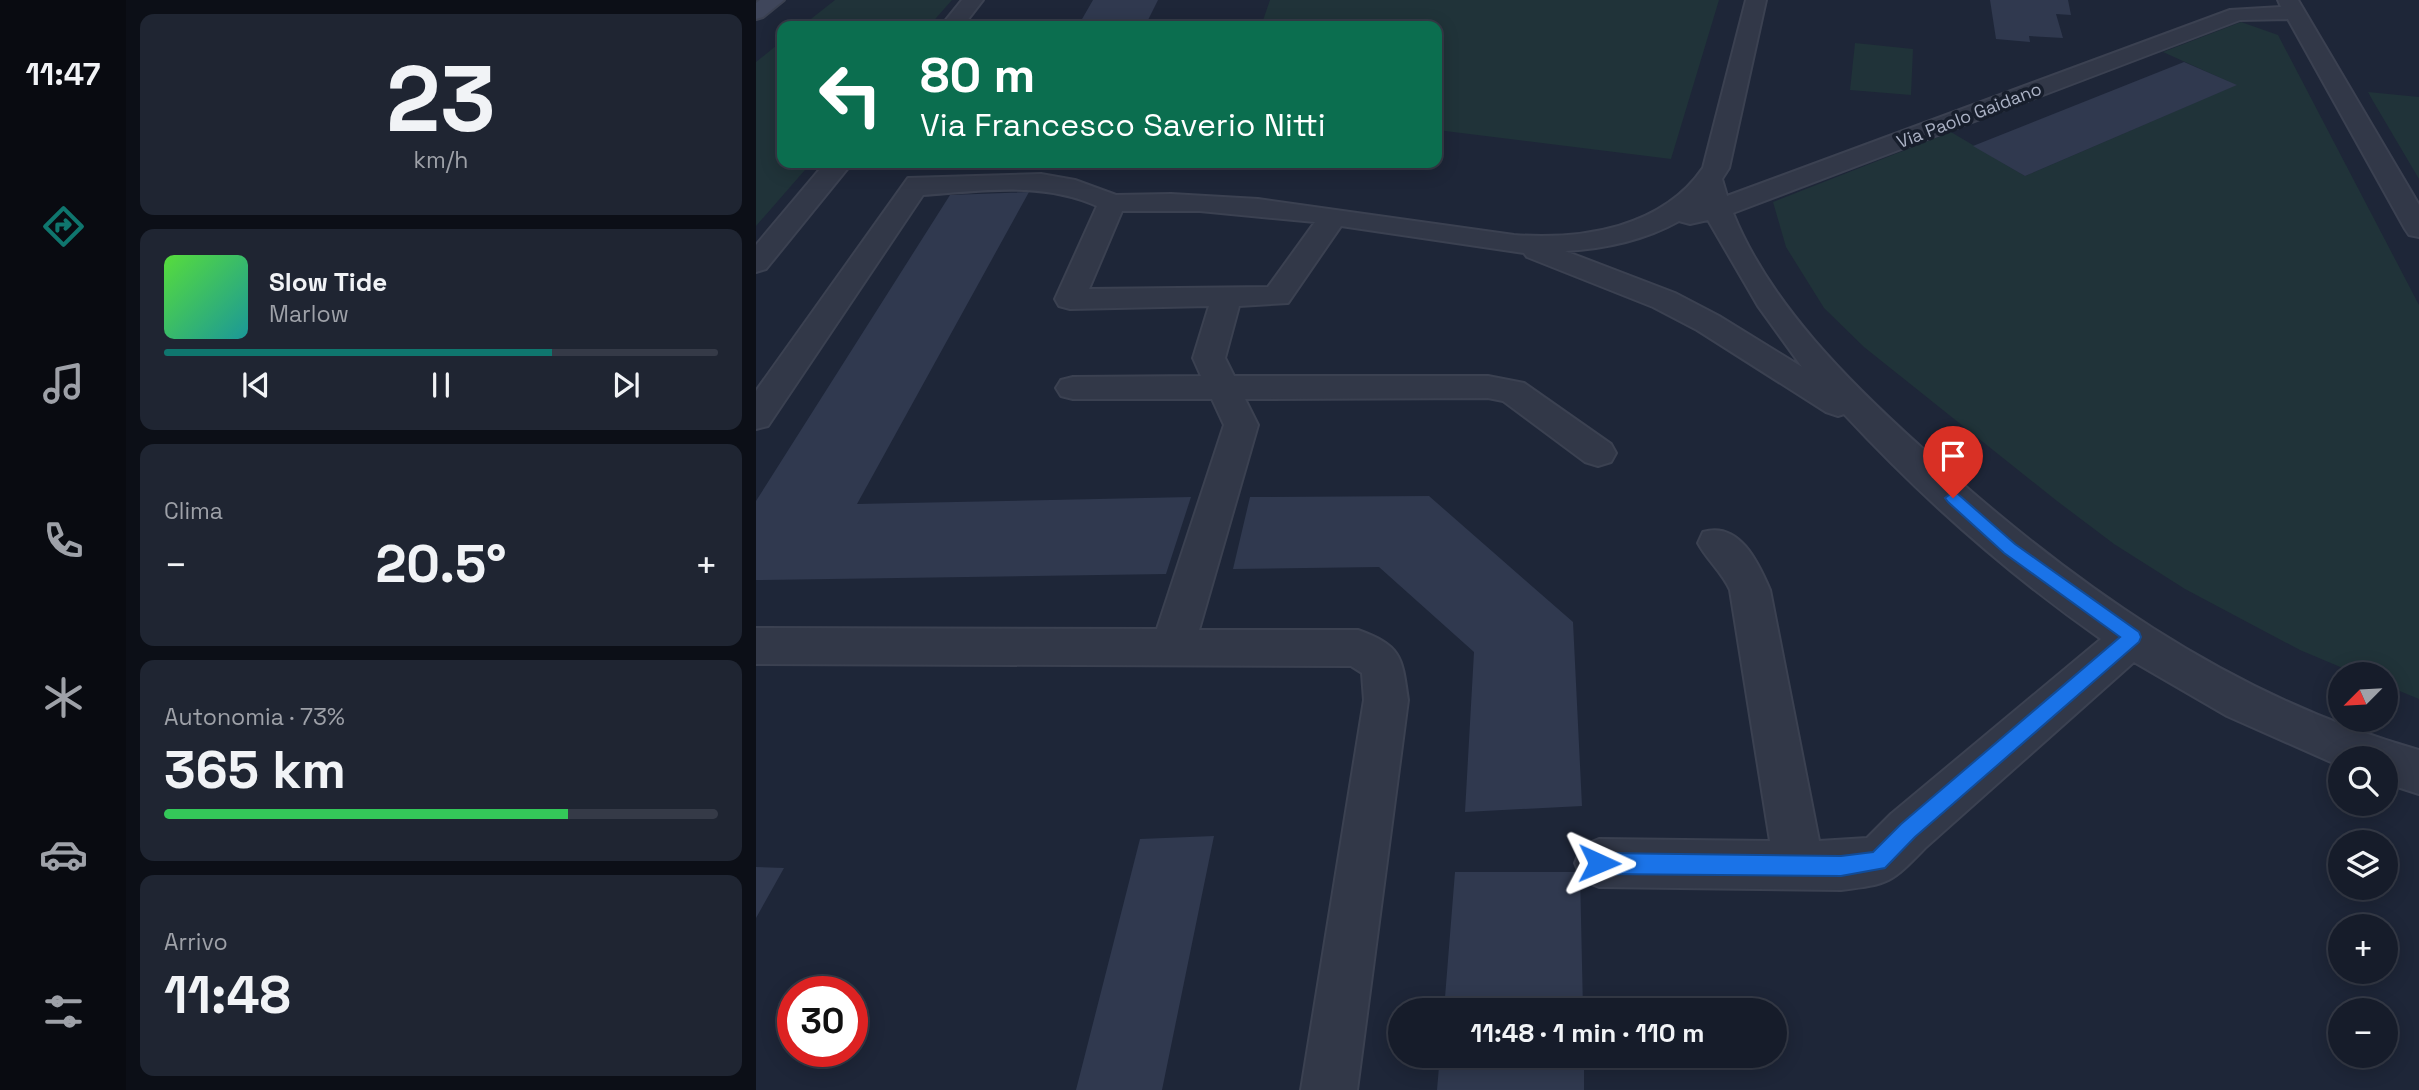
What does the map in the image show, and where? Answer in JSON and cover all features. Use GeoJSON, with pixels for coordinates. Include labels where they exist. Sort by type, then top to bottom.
{"type":"FeatureCollection","features":[{"type":"Feature","properties":{"kind":"street"},"geometry":{"type":"LineString","coordinates":[[756,13],[774,0]]}},
{"type":"Feature","properties":{"kind":"street"},"geometry":{"type":"LineString","coordinates":[[956,21],[973,0]]}},
{"type":"Feature","properties":{"kind":"street"},"geometry":{"type":"LineString","coordinates":[[1756,0],[1712,195],[1779,317],[1878,430],[2010,548],[2133,637],[2199,679],[2274,718],[2343,746]]}},
{"type":"Feature","properties":{"kind":"street","name":"Via Paolo Gaidano"},"geometry":{"type":"LineString","coordinates":[[1712,195],[2237,14],[2292,6],[2419,229]]}},
{"type":"Feature","properties":{"kind":"street"},"geometry":{"type":"LineString","coordinates":[[756,263],[835,168]]}},
{"type":"Feature","properties":{"kind":"street"},"geometry":{"type":"LineString","coordinates":[[756,417],[916,186],[1047,181],[1095,194],[1112,204],[1184,201],[1334,216],[1518,244],[1558,244],[1603,239],[1643,227],[1712,195]]}},
{"type":"Feature","properties":{"kind":"street"},"geometry":{"type":"LineString","coordinates":[[1112,204],[1070,299],[1277,296],[1334,216]]}},
{"type":"Feature","properties":{"kind":"street"},"geometry":{"type":"LineString","coordinates":[[1518,244],[1641,291],[1708,323],[1878,430]]}},
{"type":"Feature","properties":{"kind":"street"},"geometry":{"type":"LineString","coordinates":[[1173,646],[1241,425],[1209,358],[1227,296]]}},
{"type":"Feature","properties":{"kind":"street"},"geometry":{"type":"LineString","coordinates":[[1073,388],[1488,387],[1512,391],[1598,453]]}},
{"type":"Feature","properties":{"kind":"street"},"geometry":{"type":"LineString","coordinates":[[1717,543],[1740,568],[1750,590],[1800,866]]}},
{"type":"Feature","properties":{"kind":"street"},"geometry":{"type":"LineString","coordinates":[[1599,863],[1841,866],[1878,861],[1908,831],[2133,637]]}},
{"type":"Feature","properties":{"kind":"street"},"geometry":{"type":"LineString","coordinates":[[756,646],[1358,648],[1382,664],[1386,700],[1329,1090]]}},
{"type":"Feature","properties":{"kind":"street"},"geometry":{"type":"LineString","coordinates":[[2398,766],[2419,772]]}},
{"type":"Feature","properties":{"kind":"shaded area"},"geometry":{"type":"Polygon","coordinates":[[[835,0],[952,0],[933,21],[808,21],[835,0]]]}},
{"type":"Feature","properties":{"kind":"shaded area"},"geometry":{"type":"Polygon","coordinates":[[[1270,0],[1719,0],[1671,159],[1442,131],[1442,21],[1263,21],[1270,0]]]}},
{"type":"Feature","properties":{"kind":"shaded area"},"geometry":{"type":"Polygon","coordinates":[[[2241,22],[2278,35],[2419,305],[2419,699],[2398,690],[2398,662],[2328,662],[2300,650],[2185,589],[2114,544],[1864,347],[1824,308],[1786,247],[1773,202],[1951,132],[2025,176],[2236,85],[2163,52],[2241,22]]]}},
{"type":"Feature","properties":{"kind":"shaded area"},"geometry":{"type":"Polygon","coordinates":[[[1855,43],[1913,49],[1911,95],[1850,90],[1855,43]]]}},
{"type":"Feature","properties":{"kind":"shaded area"},"geometry":{"type":"Polygon","coordinates":[[[777,45],[777,168],[807,168],[756,226],[756,62],[777,45]]]}},
{"type":"Feature","properties":{"kind":"shaded area"},"geometry":{"type":"Polygon","coordinates":[[[2368,92],[2419,97],[2419,179],[2373,101],[2368,92]]]}},
{"type":"Feature","properties":{"kind":"building"},"geometry":{"type":"Polygon","coordinates":[[[1093,0],[1158,0],[1148,21],[1081,21],[1093,0]]]}},
{"type":"Feature","properties":{"kind":"building"},"geometry":{"type":"Polygon","coordinates":[[[1990,0],[2068,0],[2071,15],[2056,14],[2063,38],[2029,36],[2030,42],[1996,39],[1990,0]]]}},
{"type":"Feature","properties":{"kind":"building"},"geometry":{"type":"Polygon","coordinates":[[[2184,62],[2237,85],[2025,176],[1973,146],[2184,62]]]}},
{"type":"Feature","properties":{"kind":"building"},"geometry":{"type":"Polygon","coordinates":[[[1029,192],[857,504],[1191,497],[1166,574],[756,580],[756,501],[950,195],[1029,192]]]}},
{"type":"Feature","properties":{"kind":"building"},"geometry":{"type":"Polygon","coordinates":[[[1429,496],[1573,622],[1582,806],[1465,812],[1474,652],[1379,567],[1233,569],[1250,497],[1429,496]]]}},
{"type":"Feature","properties":{"kind":"building"},"geometry":{"type":"Polygon","coordinates":[[[1214,836],[1162,1090],[1076,1090],[1140,839],[1214,836]]]}},
{"type":"Feature","properties":{"kind":"building"},"geometry":{"type":"Polygon","coordinates":[[[756,867],[784,868],[756,918],[756,867]]]}},
{"type":"Feature","properties":{"kind":"building"},"geometry":{"type":"Polygon","coordinates":[[[1455,872],[1580,872],[1583,998],[1445,998],[1455,872]]]}},
{"type":"Feature","properties":{"kind":"building"},"geometry":{"type":"Polygon","coordinates":[[[1439,1068],[1584,1068],[1584,1090],[1437,1090],[1439,1068]]]}},
{"type":"Feature","properties":{"kind":"route"},"geometry":{"type":"LineString","coordinates":[[1599,863],[1841,866],[1878,861],[1908,831],[2133,637],[2010,548],[1953,498]]}}]}
